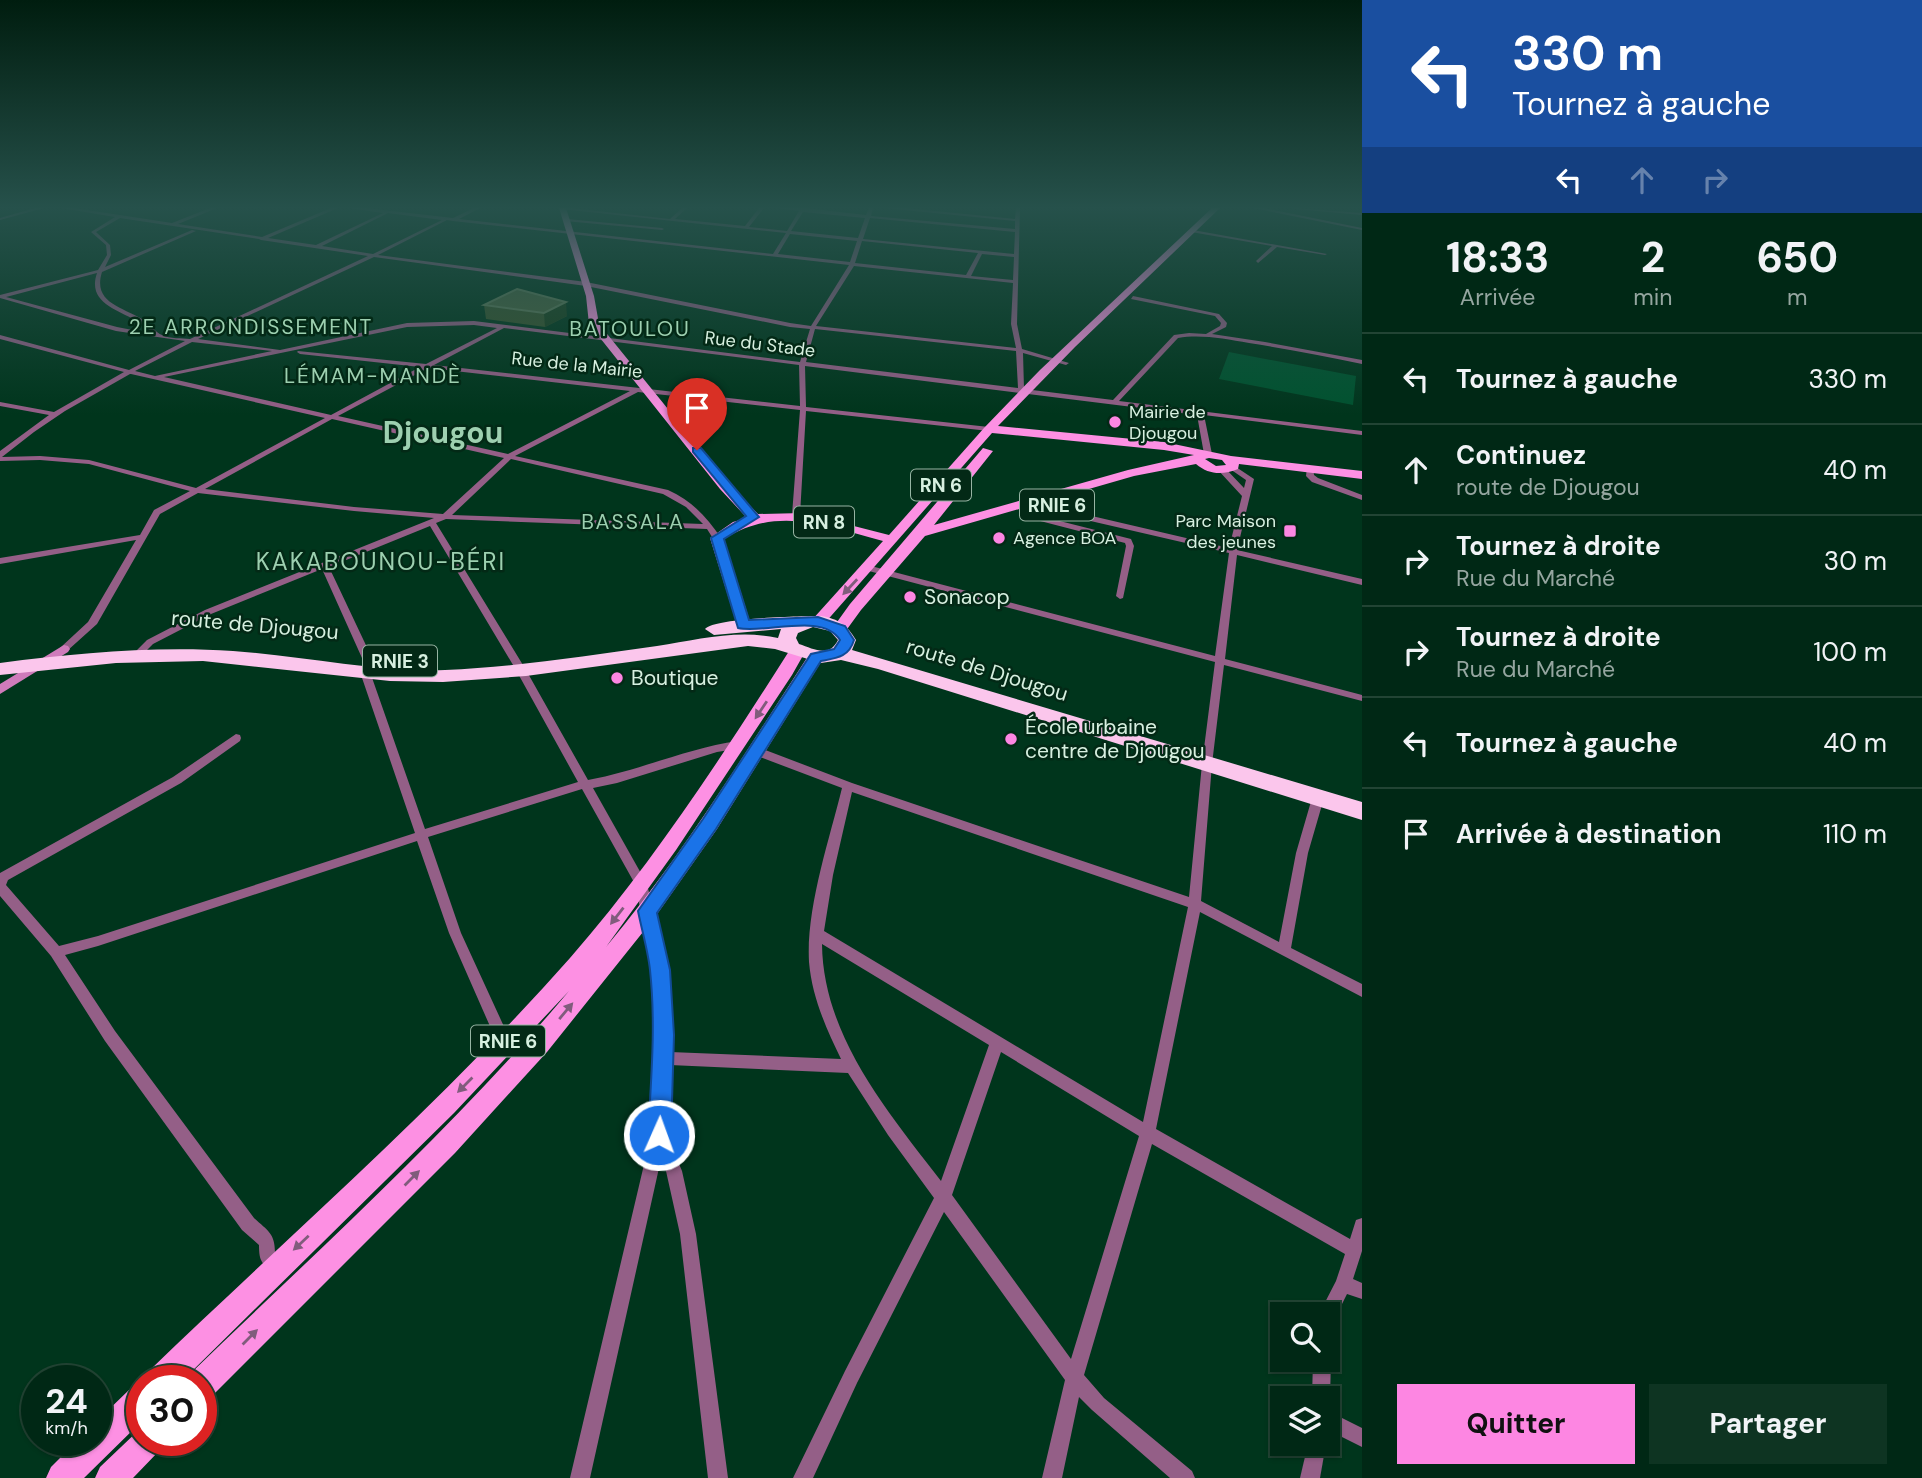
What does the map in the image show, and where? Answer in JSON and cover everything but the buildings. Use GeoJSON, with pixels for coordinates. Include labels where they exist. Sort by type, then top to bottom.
{"type":"FeatureCollection","features":[{"type":"Feature","properties":{"kind":"highway","name":"RNIE 3"},"geometry":{"type":"LineString","coordinates":[[0,669],[143,648],[366,665],[440,676],[743,625],[818,621],[822,646],[739,640],[517,664]]}},
{"type":"Feature","properties":{"kind":"highway"},"geometry":{"type":"LineString","coordinates":[[799,624],[790,630],[787,638],[822,646]]}},
{"type":"Feature","properties":{"kind":"highway","name":"route de Djougou"},"geometry":{"type":"LineString","coordinates":[[822,646],[1362,800]]}},
{"type":"Feature","properties":{"kind":"highway","name":"route de Djougou"},"geometry":{"type":"LineString","coordinates":[[0,657],[64,649],[143,648]]}},
{"type":"Feature","properties":{"kind":"highway","name":"route de Djougou"},"geometry":{"type":"LineString","coordinates":[[1208,758],[1362,811]]}},
{"type":"Feature","properties":{"kind":"main road"},"geometry":{"type":"LineString","coordinates":[[584,277],[594,324],[642,390],[753,517],[714,532],[743,625]]}},
{"type":"Feature","properties":{"kind":"main road","name":"RN 6"},"geometry":{"type":"LineString","coordinates":[[1021,412],[1062,361],[1150,277]]}},
{"type":"Feature","properties":{"kind":"main road","name":"RN 6"},"geometry":{"type":"LineString","coordinates":[[893,540],[1023,392],[1133,299],[1154,277]]}},
{"type":"Feature","properties":{"kind":"main road","name":"RN 6"},"geometry":{"type":"LineString","coordinates":[[908,547],[1008,426]]}},
{"type":"Feature","properties":{"kind":"main road","name":"Rue de la Mairie"},"geometry":{"type":"LineString","coordinates":[[989,429],[1008,426],[1154,446],[1171,453],[1204,456],[1228,464],[1310,472]]}},
{"type":"Feature","properties":{"kind":"main road","name":"RNIE 6"},"geometry":{"type":"LineString","coordinates":[[176,1365],[369,1181],[505,1044],[595,944],[747,748],[822,646],[908,547],[1158,467],[1204,456]]}},
{"type":"Feature","properties":{"kind":"main road","name":"RNIE 6"},"geometry":{"type":"LineString","coordinates":[[893,540],[973,518],[1027,508],[1046,508],[1163,473],[1204,456]]}},
{"type":"Feature","properties":{"kind":"main road"},"geometry":{"type":"LineString","coordinates":[[1310,472],[1362,475]]}},
{"type":"Feature","properties":{"kind":"main road"},"geometry":{"type":"LineString","coordinates":[[1310,472],[1362,482]]}},
{"type":"Feature","properties":{"kind":"main road"},"geometry":{"type":"LineString","coordinates":[[944,503],[973,518]]}},
{"type":"Feature","properties":{"kind":"main road","name":"RN 8"},"geometry":{"type":"LineString","coordinates":[[753,517],[796,515],[893,540]]}},
{"type":"Feature","properties":{"kind":"main road"},"geometry":{"type":"LineString","coordinates":[[818,621],[893,540]]}},
{"type":"Feature","properties":{"kind":"main road"},"geometry":{"type":"LineString","coordinates":[[0,690],[64,649]]}},
{"type":"Feature","properties":{"kind":"main road","name":"RNIE 6"},"geometry":{"type":"LineString","coordinates":[[217,1369],[446,1144],[539,1044],[648,911],[710,824],[747,748]]}},
{"type":"Feature","properties":{"kind":"main road"},"geometry":{"type":"LineString","coordinates":[[62,1478],[126,1415]]}},
{"type":"Feature","properties":{"kind":"main road"},"geometry":{"type":"LineString","coordinates":[[111,1478],[132,1456]]}},
{"type":"Feature","properties":{"kind":"street"},"geometry":{"type":"LineString","coordinates":[[1,297],[77,277]]}},
{"type":"Feature","properties":{"kind":"street"},"geometry":{"type":"LineString","coordinates":[[97,277],[97,293],[108,304],[145,323],[160,337]]}},
{"type":"Feature","properties":{"kind":"street"},"geometry":{"type":"LineString","coordinates":[[0,457],[52,414],[189,340],[329,277]]}},
{"type":"Feature","properties":{"kind":"street"},"geometry":{"type":"LineString","coordinates":[[533,277],[586,284],[813,327],[1020,350],[1062,361]]}},
{"type":"Feature","properties":{"kind":"street"},"geometry":{"type":"LineString","coordinates":[[796,515],[803,409],[802,365],[813,327],[844,277]]}},
{"type":"Feature","properties":{"kind":"street"},"geometry":{"type":"LineString","coordinates":[[959,277],[1015,282]]}},
{"type":"Feature","properties":{"kind":"street"},"geometry":{"type":"LineString","coordinates":[[1015,277],[1014,324],[1020,350],[1023,392]]}},
{"type":"Feature","properties":{"kind":"street","name":"Rue de la Mairie"},"geometry":{"type":"LineString","coordinates":[[1,297],[93,324],[160,337],[989,429]]}},
{"type":"Feature","properties":{"kind":"street"},"geometry":{"type":"LineString","coordinates":[[1133,299],[1211,313],[1224,323],[1220,330],[1203,334]]}},
{"type":"Feature","properties":{"kind":"street","name":"Rue du Stade"},"geometry":{"type":"LineString","coordinates":[[157,377],[428,323],[504,327],[1362,433]]}},
{"type":"Feature","properties":{"kind":"street"},"geometry":{"type":"LineString","coordinates":[[64,649],[81,637],[92,624],[157,512],[428,365],[504,327]]}},
{"type":"Feature","properties":{"kind":"street"},"geometry":{"type":"LineString","coordinates":[[1114,403],[1175,337],[1182,334],[1203,334],[1362,362]]}},
{"type":"Feature","properties":{"kind":"street"},"geometry":{"type":"LineString","coordinates":[[0,337],[131,372],[665,492],[693,506],[703,515],[714,532]]}},
{"type":"Feature","properties":{"kind":"street"},"geometry":{"type":"LineString","coordinates":[[143,648],[208,612],[445,517],[510,456],[642,390]]}},
{"type":"Feature","properties":{"kind":"street"},"geometry":{"type":"LineString","coordinates":[[0,404],[52,414]]}},
{"type":"Feature","properties":{"kind":"street"},"geometry":{"type":"LineString","coordinates":[[1052,1478],[1074,1378],[1148,1133],[1195,904],[1208,758],[1233,551],[1250,479],[1228,464],[1204,456],[1200,413]]}},
{"type":"Feature","properties":{"kind":"street"},"geometry":{"type":"LineString","coordinates":[[0,457],[89,462],[194,490],[445,517],[714,532]]}},
{"type":"Feature","properties":{"kind":"street"},"geometry":{"type":"LineString","coordinates":[[1228,464],[1245,494]]}},
{"type":"Feature","properties":{"kind":"street"},"geometry":{"type":"LineString","coordinates":[[1310,472],[1362,498]]}},
{"type":"Feature","properties":{"kind":"street"},"geometry":{"type":"LineString","coordinates":[[1027,508],[1128,541],[1130,546],[1120,596]]}},
{"type":"Feature","properties":{"kind":"street"},"geometry":{"type":"LineString","coordinates":[[1046,508],[1362,582]]}},
{"type":"Feature","properties":{"kind":"street"},"geometry":{"type":"LineString","coordinates":[[432,523],[517,664],[641,884],[660,970],[664,1035],[659,1135],[580,1478]]}},
{"type":"Feature","properties":{"kind":"street"},"geometry":{"type":"LineString","coordinates":[[0,561],[142,537]]}},
{"type":"Feature","properties":{"kind":"street"},"geometry":{"type":"LineString","coordinates":[[324,565],[366,665],[455,933],[505,1044]]}},
{"type":"Feature","properties":{"kind":"street"},"geometry":{"type":"LineString","coordinates":[[868,568],[1362,698]]}},
{"type":"Feature","properties":{"kind":"street"},"geometry":{"type":"LineString","coordinates":[[236,738],[177,780],[16,869],[4,877],[0,886],[56,953],[127,1058],[248,1224],[267,1241],[267,1257],[278,1265]]}},
{"type":"Feature","properties":{"kind":"street"},"geometry":{"type":"LineString","coordinates":[[56,953],[421,835],[587,785],[617,779],[716,748],[747,748],[848,786],[1195,904],[1362,991]]}},
{"type":"Feature","properties":{"kind":"street"},"geometry":{"type":"LineString","coordinates":[[848,786],[817,934],[818,988],[827,1019],[853,1066],[1074,1378],[1098,1404],[1185,1478]]}},
{"type":"Feature","properties":{"kind":"street"},"geometry":{"type":"LineString","coordinates":[[1284,951],[1302,853],[1318,798]]}},
{"type":"Feature","properties":{"kind":"street"},"geometry":{"type":"LineString","coordinates":[[817,934],[1148,1133],[1354,1251]]}},
{"type":"Feature","properties":{"kind":"street"},"geometry":{"type":"LineString","coordinates":[[803,1478],[851,1377],[944,1196],[998,1042]]}},
{"type":"Feature","properties":{"kind":"street"},"geometry":{"type":"LineString","coordinates":[[662,1058],[853,1066]]}},
{"type":"Feature","properties":{"kind":"street"},"geometry":{"type":"LineString","coordinates":[[659,1135],[674,1171],[688,1234],[718,1478]]}},
{"type":"Feature","properties":{"kind":"street"},"geometry":{"type":"LineString","coordinates":[[1334,1302],[1343,1284],[1362,1226]]}},
{"type":"Feature","properties":{"kind":"street"},"geometry":{"type":"LineString","coordinates":[[1343,1284],[1362,1291]]}},
{"type":"Feature","properties":{"kind":"street"},"geometry":{"type":"LineString","coordinates":[[1340,1426],[1362,1438]]}},
{"type":"Feature","properties":{"kind":"street"},"geometry":{"type":"LineString","coordinates":[[1310,1478],[1315,1456]]}},
{"type":"Feature","properties":{"kind":"green space"},"geometry":{"type":"Polygon","coordinates":[[[1229,352],[1356,376],[1353,405],[1219,379],[1229,352]]]}},
{"type":"Feature","properties":{"kind":"place","name":"Mairie de Djougou"},"geometry":{"type":"Point","coordinates":[1115,422]}},
{"type":"Feature","properties":{"kind":"place","name":"Parc Maison des jeunes"},"geometry":{"type":"Point","coordinates":[1290,531]}},
{"type":"Feature","properties":{"kind":"place","name":"Agence BOA"},"geometry":{"type":"Point","coordinates":[999,538]}},
{"type":"Feature","properties":{"kind":"place","name":"Sonacop"},"geometry":{"type":"Point","coordinates":[910,597]}},
{"type":"Feature","properties":{"kind":"place","name":"Boutique"},"geometry":{"type":"Point","coordinates":[617,678]}},
{"type":"Feature","properties":{"kind":"place","name":"École urbaine centre de Djougou"},"geometry":{"type":"Point","coordinates":[1011,739]}},
{"type":"Feature","properties":{"kind":"district","name":"2E ARRONDISSEMENT"},"geometry":{"type":"Point","coordinates":[251,327]}},
{"type":"Feature","properties":{"kind":"district","name":"BATOULOU"},"geometry":{"type":"Point","coordinates":[630,329]}},
{"type":"Feature","properties":{"kind":"district","name":"LÉMAM-MANDÈ"},"geometry":{"type":"Point","coordinates":[373,376]}},
{"type":"Feature","properties":{"kind":"district","name":"Djougou"},"geometry":{"type":"Point","coordinates":[443,433]}},
{"type":"Feature","properties":{"kind":"district","name":"BASSALA"},"geometry":{"type":"Point","coordinates":[633,522]}},
{"type":"Feature","properties":{"kind":"district","name":"KAKABOUNOU-BÉRI"},"geometry":{"type":"Point","coordinates":[381,562]}},
{"type":"Feature","properties":{"kind":"route"},"geometry":{"type":"LineString","coordinates":[[659,1135],[664,1035],[660,970],[648,911],[710,824],[816,657],[838,653],[845,647],[847,640],[840,629],[818,621],[743,625],[717,538],[753,517],[724,486],[697,450]]}}]}
